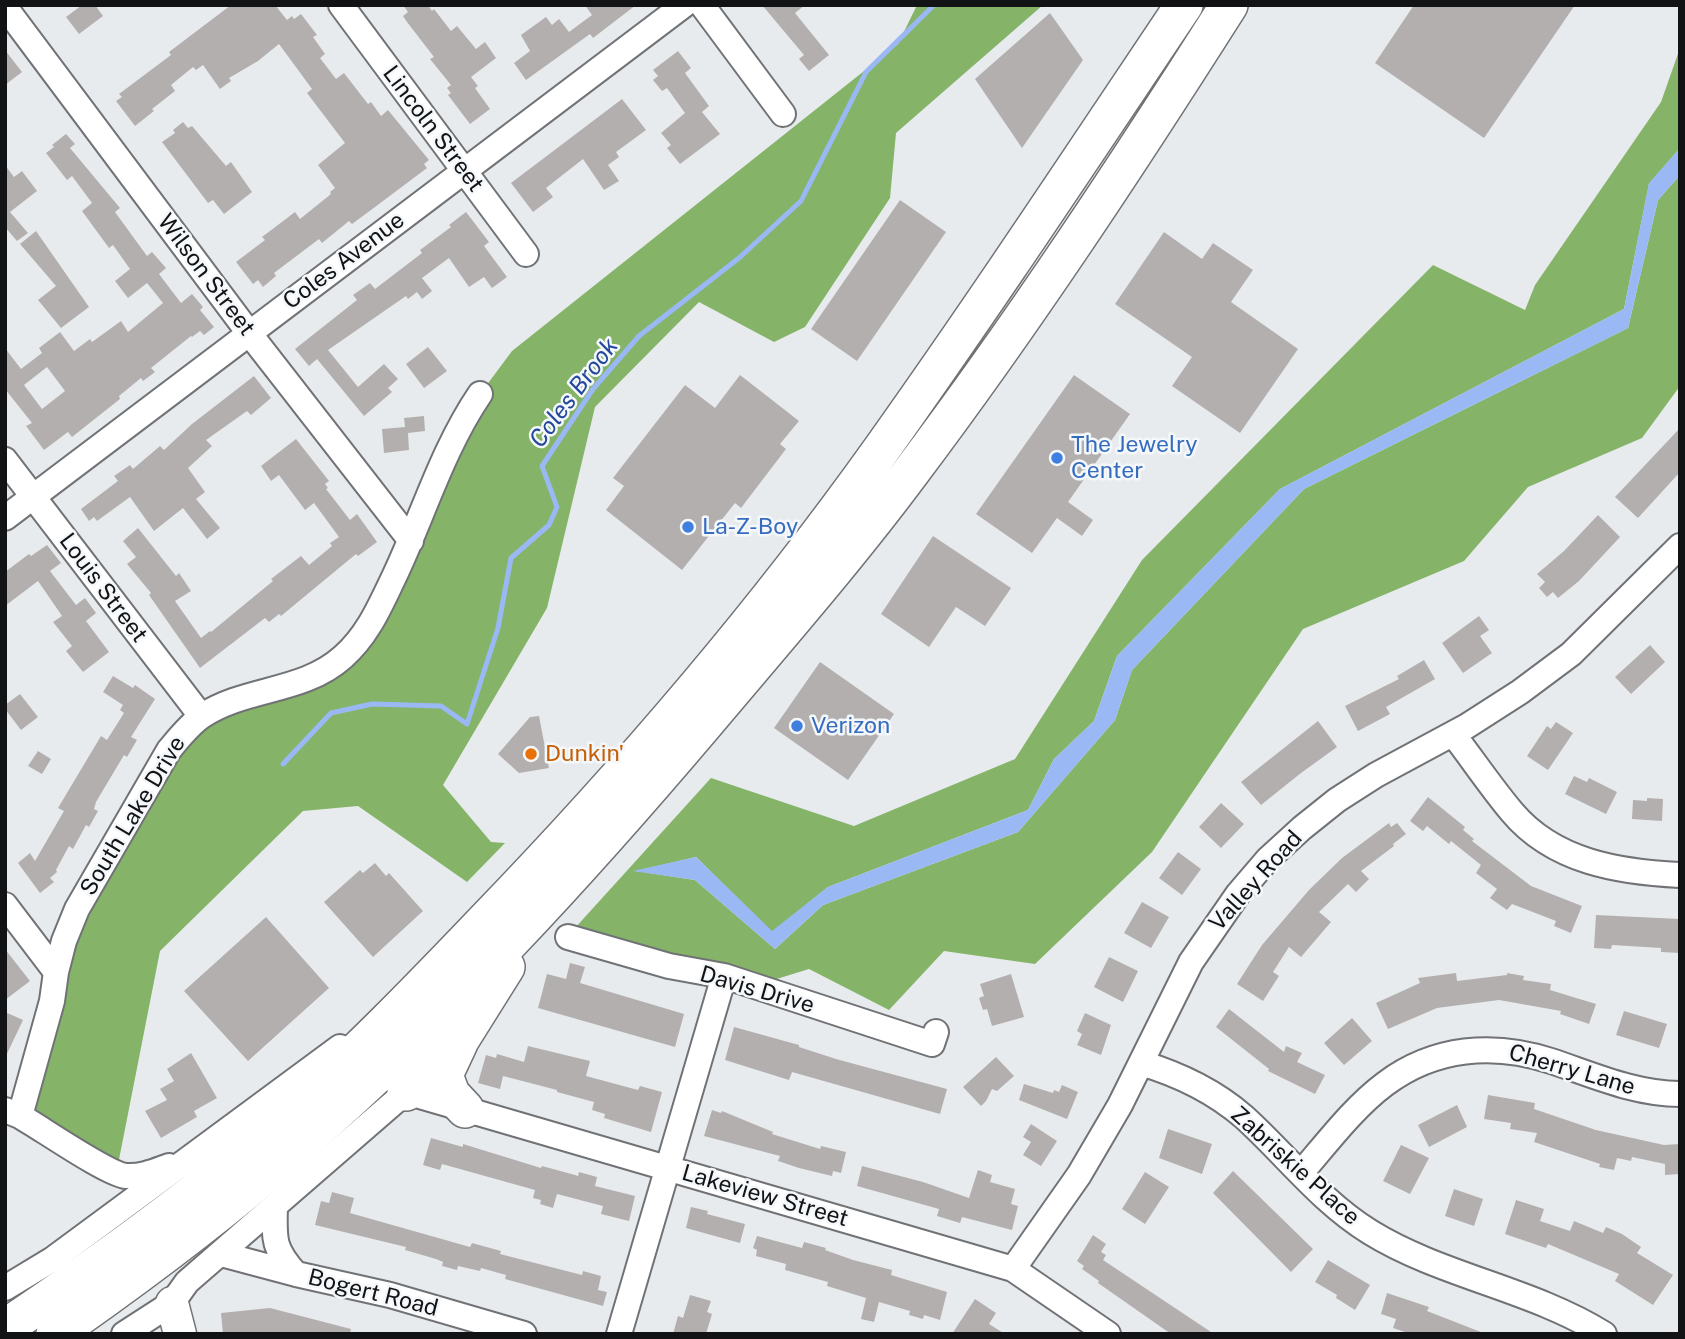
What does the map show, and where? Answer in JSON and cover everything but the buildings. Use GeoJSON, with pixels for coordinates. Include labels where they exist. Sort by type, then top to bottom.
{"type":"FeatureCollection","features":[{"type":"Feature","properties":{"kind":"highway"},"geometry":{"type":"LineString","coordinates":[[5,1328],[125,1245],[216,1176],[287,1116],[426,983],[588,813],[735,640],[881,449],[1184,5]]}},
{"type":"Feature","properties":{"kind":"highway"},"geometry":{"type":"LineString","coordinates":[[55,1334],[142,1273],[295,1149],[374,1078],[541,910],[686,746],[910,474],[979,379],[1140,143],[1229,5]]}},
{"type":"Feature","properties":{"kind":"highway"},"geometry":{"type":"LineString","coordinates":[[465,1109],[451,1094],[444,1075],[460,1042],[541,910]]}},
{"type":"Feature","properties":{"kind":"highway"},"geometry":{"type":"LineString","coordinates":[[386,1013],[426,983]]}},
{"type":"Feature","properties":{"kind":"highway"},"geometry":{"type":"LineString","coordinates":[[406,1092],[460,1042]]}},
{"type":"Feature","properties":{"kind":"main road"},"geometry":{"type":"LineString","coordinates":[[172,1303],[180,1334]]}},
{"type":"Feature","properties":{"kind":"street","name":"Lincoln Street"},"geometry":{"type":"LineString","coordinates":[[341,5],[526,254]]}},
{"type":"Feature","properties":{"kind":"street","name":"Coles Avenue"},"geometry":{"type":"LineString","coordinates":[[5,518],[684,5]]}},
{"type":"Feature","properties":{"kind":"street"},"geometry":{"type":"LineString","coordinates":[[702,5],[783,114]]}},
{"type":"Feature","properties":{"kind":"street","name":"Wilson Street"},"geometry":{"type":"LineString","coordinates":[[5,7],[249,333],[411,541]]}},
{"type":"Feature","properties":{"kind":"street","name":"South Lake Drive"},"geometry":{"type":"LineString","coordinates":[[13,1113],[52,1000],[64,941],[77,909],[169,750],[183,732],[201,716],[226,703],[297,684],[319,674],[342,658],[359,641],[373,620],[411,541],[447,450],[465,415],[480,394]]}},
{"type":"Feature","properties":{"kind":"street","name":"Louis Street"},"geometry":{"type":"LineString","coordinates":[[5,460],[201,716]]}},
{"type":"Feature","properties":{"kind":"street","name":"Valley Road"},"geometry":{"type":"LineString","coordinates":[[1013,1269],[1079,1175],[1120,1105],[1191,962],[1238,894],[1268,859],[1301,828],[1337,800],[1376,775],[1453,734],[1520,692],[1571,654],[1680,546]]}},
{"type":"Feature","properties":{"kind":"street"},"geometry":{"type":"LineString","coordinates":[[1453,734],[1513,814],[1534,833],[1558,848],[1607,868],[1635,873],[1680,875]]}},
{"type":"Feature","properties":{"kind":"street"},"geometry":{"type":"LineString","coordinates":[[5,905],[56,972]]}},
{"type":"Feature","properties":{"kind":"street","name":"Davis Drive"},"geometry":{"type":"LineString","coordinates":[[568,937],[669,966],[724,976],[932,1044],[936,1032]]}},
{"type":"Feature","properties":{"kind":"street"},"geometry":{"type":"LineString","coordinates":[[619,1334],[724,976]]}},
{"type":"Feature","properties":{"kind":"street"},"geometry":{"type":"LineString","coordinates":[[5,1288],[54,1259],[386,1013]]}},
{"type":"Feature","properties":{"kind":"street","name":"Cherry Lane"},"geometry":{"type":"LineString","coordinates":[[1301,1173],[1383,1085],[1425,1061],[1450,1053],[1477,1049],[1530,1054],[1641,1090],[1680,1094]]}},
{"type":"Feature","properties":{"kind":"street","name":"Zabriskie Place"},"geometry":{"type":"LineString","coordinates":[[1141,1063],[1190,1081],[1219,1098],[1243,1116],[1338,1209],[1369,1232],[1398,1247],[1554,1308],[1604,1334]]}},
{"type":"Feature","properties":{"kind":"street"},"geometry":{"type":"LineString","coordinates":[[124,1334],[172,1303],[187,1282],[406,1092]]}},
{"type":"Feature","properties":{"kind":"street","name":"Lakeview Street"},"geometry":{"type":"LineString","coordinates":[[406,1092],[1013,1269],[1108,1334]]}},
{"type":"Feature","properties":{"kind":"street"},"geometry":{"type":"LineString","coordinates":[[13,1113],[124,1176],[147,1175],[196,1155]]}},
{"type":"Feature","properties":{"kind":"street"},"geometry":{"type":"LineString","coordinates":[[275,1207],[274,1235],[282,1259],[296,1274]]}},
{"type":"Feature","properties":{"kind":"street","name":"Bogert Road"},"geometry":{"type":"LineString","coordinates":[[221,1254],[390,1295],[523,1334]]}},
{"type":"Feature","properties":{"kind":"green space"},"geometry":{"type":"Polygon","coordinates":[[[917,5],[1043,5],[896,133],[890,198],[805,327],[774,342],[699,302],[595,407],[547,608],[443,785],[491,842],[505,843],[467,882],[358,806],[303,811],[160,951],[114,1185],[28,1126],[77,909],[201,716],[342,658],[480,394],[512,351],[898,44],[917,5]]]}},
{"type":"Feature","properties":{"kind":"green space"},"geometry":{"type":"Polygon","coordinates":[[[1680,48],[1680,148],[1649,184],[1624,309],[1280,489],[1117,656],[1094,721],[1054,759],[1028,810],[828,887],[772,932],[696,857],[636,871],[695,880],[775,949],[823,905],[1018,832],[1115,720],[1132,670],[1304,489],[1628,328],[1658,200],[1680,175],[1680,386],[1642,438],[1528,487],[1464,561],[1303,629],[1152,852],[1035,964],[944,951],[889,1010],[809,969],[741,990],[565,939],[711,778],[854,826],[1015,759],[1142,560],[1433,265],[1525,310],[1535,285],[1661,102],[1680,48]]]}},
{"type":"Feature","properties":{"kind":"water"},"geometry":{"type":"Polygon","coordinates":[[[1680,148],[1680,175],[1658,200],[1628,328],[1304,489],[1132,670],[1115,720],[1018,832],[823,905],[775,949],[695,880],[633,871],[696,857],[772,931],[828,887],[1028,810],[1054,759],[1094,721],[1117,656],[1280,489],[1624,309],[1649,183],[1680,148]]]}},
{"type":"Feature","properties":{"kind":"waterway","name":"Coles Brook"},"geometry":{"type":"LineString","coordinates":[[283,764],[331,713],[372,704],[441,706],[467,724],[498,628],[511,558],[549,525],[557,507],[542,466],[593,389],[639,336],[739,258],[801,201],[866,72],[934,5]]}},
{"type":"Feature","properties":{"kind":"place","name":"The Jewelry Center"},"geometry":{"type":"Point","coordinates":[1057,458]}},
{"type":"Feature","properties":{"kind":"place","name":"La-Z-Boy"},"geometry":{"type":"Point","coordinates":[688,527]}},
{"type":"Feature","properties":{"kind":"place","name":"Verizon"},"geometry":{"type":"Point","coordinates":[797,726]}},
{"type":"Feature","properties":{"kind":"place","name":"Dunkin'"},"geometry":{"type":"Point","coordinates":[531,754]}}]}
